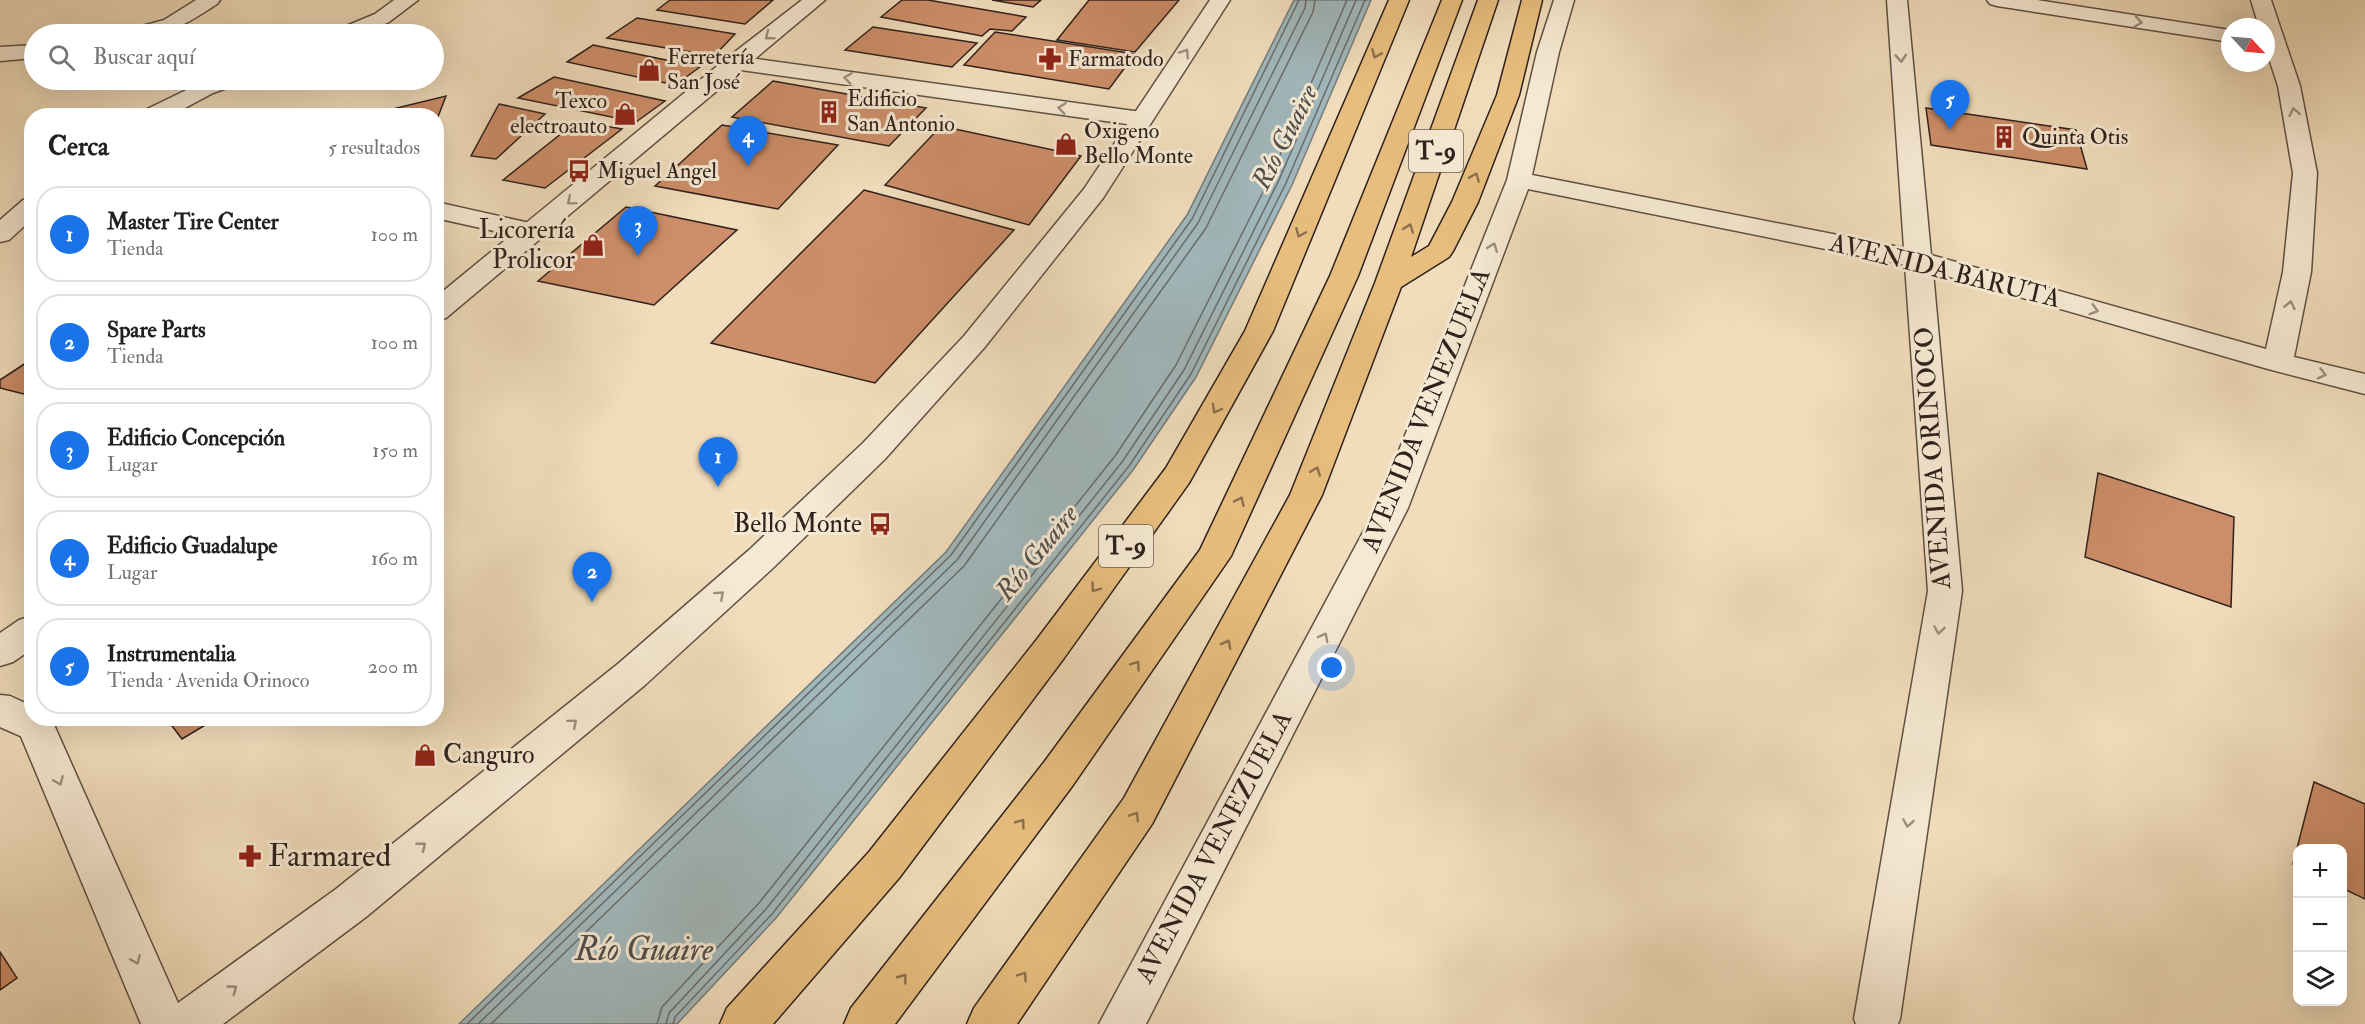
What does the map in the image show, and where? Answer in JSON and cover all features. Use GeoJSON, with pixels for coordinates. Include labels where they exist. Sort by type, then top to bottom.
{"type":"FeatureCollection","features":[{"type":"Feature","properties":{"kind":"highway","name":"T-9"},"geometry":{"type":"LineString","coordinates":[[743,1024],[884,865],[1051,648],[1178,476],[1259,332],[1399,0]]}},
{"type":"Feature","properties":{"kind":"highway"},"geometry":{"type":"LineString","coordinates":[[867,1024],[1059,773],[1214,556],[1344,276],[1452,0]]}},
{"type":"Feature","properties":{"kind":"highway","name":"T-9"},"geometry":{"type":"LineString","coordinates":[[990,1024],[1138,812],[1306,495],[1389,283],[1488,0]]}},
{"type":"Feature","properties":{"kind":"highway"},"geometry":{"type":"LineString","coordinates":[[1389,283],[1440,251],[1465,202],[1508,95],[1532,0]]}},
{"type":"Feature","properties":{"kind":"street"},"geometry":{"type":"LineString","coordinates":[[171,24],[210,0]]}},
{"type":"Feature","properties":{"kind":"street"},"geometry":{"type":"LineString","coordinates":[[369,24],[408,0]]}},
{"type":"Feature","properties":{"kind":"street"},"geometry":{"type":"LineString","coordinates":[[444,305],[735,63],[815,0]]}},
{"type":"Feature","properties":{"kind":"street"},"geometry":{"type":"LineString","coordinates":[[186,1024],[351,903],[632,674],[769,551],[874,451],[974,342],[1094,193],[1220,0]]}},
{"type":"Feature","properties":{"kind":"street","name":"AVENIDA VENEZUELA"},"geometry":{"type":"LineString","coordinates":[[1122,1024],[1392,508],[1519,180],[1548,52],[1564,0]]}},
{"type":"Feature","properties":{"kind":"street","name":"AVENIDA ORINOCO"},"geometry":{"type":"LineString","coordinates":[[1873,1022],[1946,591],[1897,0]]}},
{"type":"Feature","properties":{"kind":"street"},"geometry":{"type":"LineString","coordinates":[[1997,0],[2221,35]]}},
{"type":"Feature","properties":{"kind":"street"},"geometry":{"type":"LineString","coordinates":[[2261,0],[2265,18]]}},
{"type":"Feature","properties":{"kind":"street"},"geometry":{"type":"LineString","coordinates":[[0,54],[24,53]]}},
{"type":"Feature","properties":{"kind":"street"},"geometry":{"type":"LineString","coordinates":[[2275,53],[2289,87],[2305,173],[2297,272],[2278,363]]}},
{"type":"Feature","properties":{"kind":"street"},"geometry":{"type":"LineString","coordinates":[[735,63],[1141,119]]}},
{"type":"Feature","properties":{"kind":"street"},"geometry":{"type":"LineString","coordinates":[[166,108],[201,90]]}},
{"type":"Feature","properties":{"kind":"street","name":"AVENIDA BARUTA"},"geometry":{"type":"LineString","coordinates":[[1519,180],[1917,259],[2278,363],[2365,384]]}},
{"type":"Feature","properties":{"kind":"street"},"geometry":{"type":"LineString","coordinates":[[0,234],[24,212]]}},
{"type":"Feature","properties":{"kind":"street"},"geometry":{"type":"LineString","coordinates":[[444,212],[534,232]]}},
{"type":"Feature","properties":{"kind":"street"},"geometry":{"type":"LineString","coordinates":[[0,652],[24,636]]}},
{"type":"Feature","properties":{"kind":"street"},"geometry":{"type":"LineString","coordinates":[[27,726],[164,1024]]}},
{"type":"Feature","properties":{"kind":"water","name":"Río Guaire"},"geometry":{"type":"Polygon","coordinates":[[[1294,0],[1371,0],[1292,185],[1196,377],[1133,470],[776,918],[677,1024],[459,1024],[946,552],[1187,215],[1294,0]]]}},
{"type":"Feature","properties":{"kind":"building"},"geometry":{"type":"Polygon","coordinates":[[[670,0],[773,0],[745,24],[657,10],[670,0]]]}},
{"type":"Feature","properties":{"kind":"building"},"geometry":{"type":"Polygon","coordinates":[[[902,0],[928,0],[1026,17],[1012,31],[990,29],[982,36],[881,17],[902,0]]]}},
{"type":"Feature","properties":{"kind":"building"},"geometry":{"type":"Polygon","coordinates":[[[992,0],[1041,0],[1033,7],[992,0]]]}},
{"type":"Feature","properties":{"kind":"building"},"geometry":{"type":"Polygon","coordinates":[[[1089,0],[1179,0],[1135,52],[1057,40],[1089,0]]]}},
{"type":"Feature","properties":{"kind":"building"},"geometry":{"type":"Polygon","coordinates":[[[637,18],[735,34],[714,56],[607,38],[637,18]]]}},
{"type":"Feature","properties":{"kind":"building"},"geometry":{"type":"Polygon","coordinates":[[[873,27],[977,43],[952,67],[845,50],[873,27]]]}},
{"type":"Feature","properties":{"kind":"building","name":"Farmatodo"},"geometry":{"type":"Polygon","coordinates":[[[995,32],[1135,54],[1109,89],[964,65],[995,32]]]}},
{"type":"Feature","properties":{"kind":"building"},"geometry":{"type":"Polygon","coordinates":[[[593,45],[700,67],[675,85],[567,62],[593,45]]]}},
{"type":"Feature","properties":{"kind":"building"},"geometry":{"type":"Polygon","coordinates":[[[554,77],[665,101],[636,122],[518,98],[554,77]]]}},
{"type":"Feature","properties":{"kind":"building","name":"Edificio San Antonio"},"geometry":{"type":"Polygon","coordinates":[[[773,81],[926,108],[889,146],[732,117],[773,81]]]}},
{"type":"Feature","properties":{"kind":"building"},"geometry":{"type":"Polygon","coordinates":[[[446,96],[441,108],[397,108],[446,96]]]}},
{"type":"Feature","properties":{"kind":"building"},"geometry":{"type":"Polygon","coordinates":[[[499,104],[545,114],[496,159],[471,156],[499,104]]]}},
{"type":"Feature","properties":{"kind":"building","name":"Quinta Otis"},"geometry":{"type":"Polygon","coordinates":[[[1926,108],[2076,130],[2087,169],[1931,145],[1926,108]]]}},
{"type":"Feature","properties":{"kind":"building"},"geometry":{"type":"Polygon","coordinates":[[[577,121],[622,129],[545,188],[503,180],[577,121]]]}},
{"type":"Feature","properties":{"kind":"building"},"geometry":{"type":"Polygon","coordinates":[[[722,125],[838,145],[778,209],[655,186],[722,125]]]}},
{"type":"Feature","properties":{"kind":"building"},"geometry":{"type":"Polygon","coordinates":[[[941,126],[1081,156],[1029,225],[885,185],[941,126]]]}},
{"type":"Feature","properties":{"kind":"building"},"geometry":{"type":"Polygon","coordinates":[[[864,190],[1014,230],[875,383],[711,343],[864,190]]]}},
{"type":"Feature","properties":{"kind":"building"},"geometry":{"type":"Polygon","coordinates":[[[626,207],[737,230],[654,305],[538,281],[626,207]]]}},
{"type":"Feature","properties":{"kind":"building"},"geometry":{"type":"Polygon","coordinates":[[[24,364],[24,394],[0,388],[0,380],[24,364]]]}},
{"type":"Feature","properties":{"kind":"building"},"geometry":{"type":"Polygon","coordinates":[[[2098,473],[2234,517],[2231,607],[2085,557],[2098,473]]]}},
{"type":"Feature","properties":{"kind":"building"},"geometry":{"type":"Polygon","coordinates":[[[172,726],[204,726],[182,739],[172,726]]]}},
{"type":"Feature","properties":{"kind":"building"},"geometry":{"type":"Polygon","coordinates":[[[2314,782],[2365,804],[2365,899],[2347,890],[2347,844],[2298,844],[2314,782]]]}},
{"type":"Feature","properties":{"kind":"building"},"geometry":{"type":"Polygon","coordinates":[[[0,952],[17,978],[0,990],[0,952]]]}},
{"type":"Feature","properties":{"kind":"place","name":"Farmatodo"},"geometry":{"type":"Point","coordinates":[1050,59]}},
{"type":"Feature","properties":{"kind":"place","name":"Ferretería San José"},"geometry":{"type":"Point","coordinates":[649,70]}},
{"type":"Feature","properties":{"kind":"place","name":"Edificio San Antonio"},"geometry":{"type":"Point","coordinates":[829,112]}},
{"type":"Feature","properties":{"kind":"place","name":"Texco electroauto"},"geometry":{"type":"Point","coordinates":[625,114]}},
{"type":"Feature","properties":{"kind":"place","name":"Instrumentalia"},"geometry":{"type":"Point","coordinates":[1950,130]}},
{"type":"Feature","properties":{"kind":"place","name":"Quinta Otis"},"geometry":{"type":"Point","coordinates":[2004,137]}},
{"type":"Feature","properties":{"kind":"place","name":"Oxigeno Bello Monte"},"geometry":{"type":"Point","coordinates":[1066,144]}},
{"type":"Feature","properties":{"kind":"place","name":"Edificio Guadalupe"},"geometry":{"type":"Point","coordinates":[748,166]}},
{"type":"Feature","properties":{"kind":"place","name":"Miguel Angel"},"geometry":{"type":"Point","coordinates":[579,171]}},
{"type":"Feature","properties":{"kind":"place","name":"Licorería Prolicor"},"geometry":{"type":"Point","coordinates":[593,245]}},
{"type":"Feature","properties":{"kind":"place","name":"Edificio Concepción"},"geometry":{"type":"Point","coordinates":[638,256]}},
{"type":"Feature","properties":{"kind":"place","name":"Master Tire Center"},"geometry":{"type":"Point","coordinates":[718,487]}},
{"type":"Feature","properties":{"kind":"place","name":"Bello Monte"},"geometry":{"type":"Point","coordinates":[880,524]}},
{"type":"Feature","properties":{"kind":"place","name":"Spare Parts"},"geometry":{"type":"Point","coordinates":[592,602]}},
{"type":"Feature","properties":{"kind":"place","name":"Canguro"},"geometry":{"type":"Point","coordinates":[425,755]}},
{"type":"Feature","properties":{"kind":"place","name":"Farmared"},"geometry":{"type":"Point","coordinates":[250,856]}}]}
